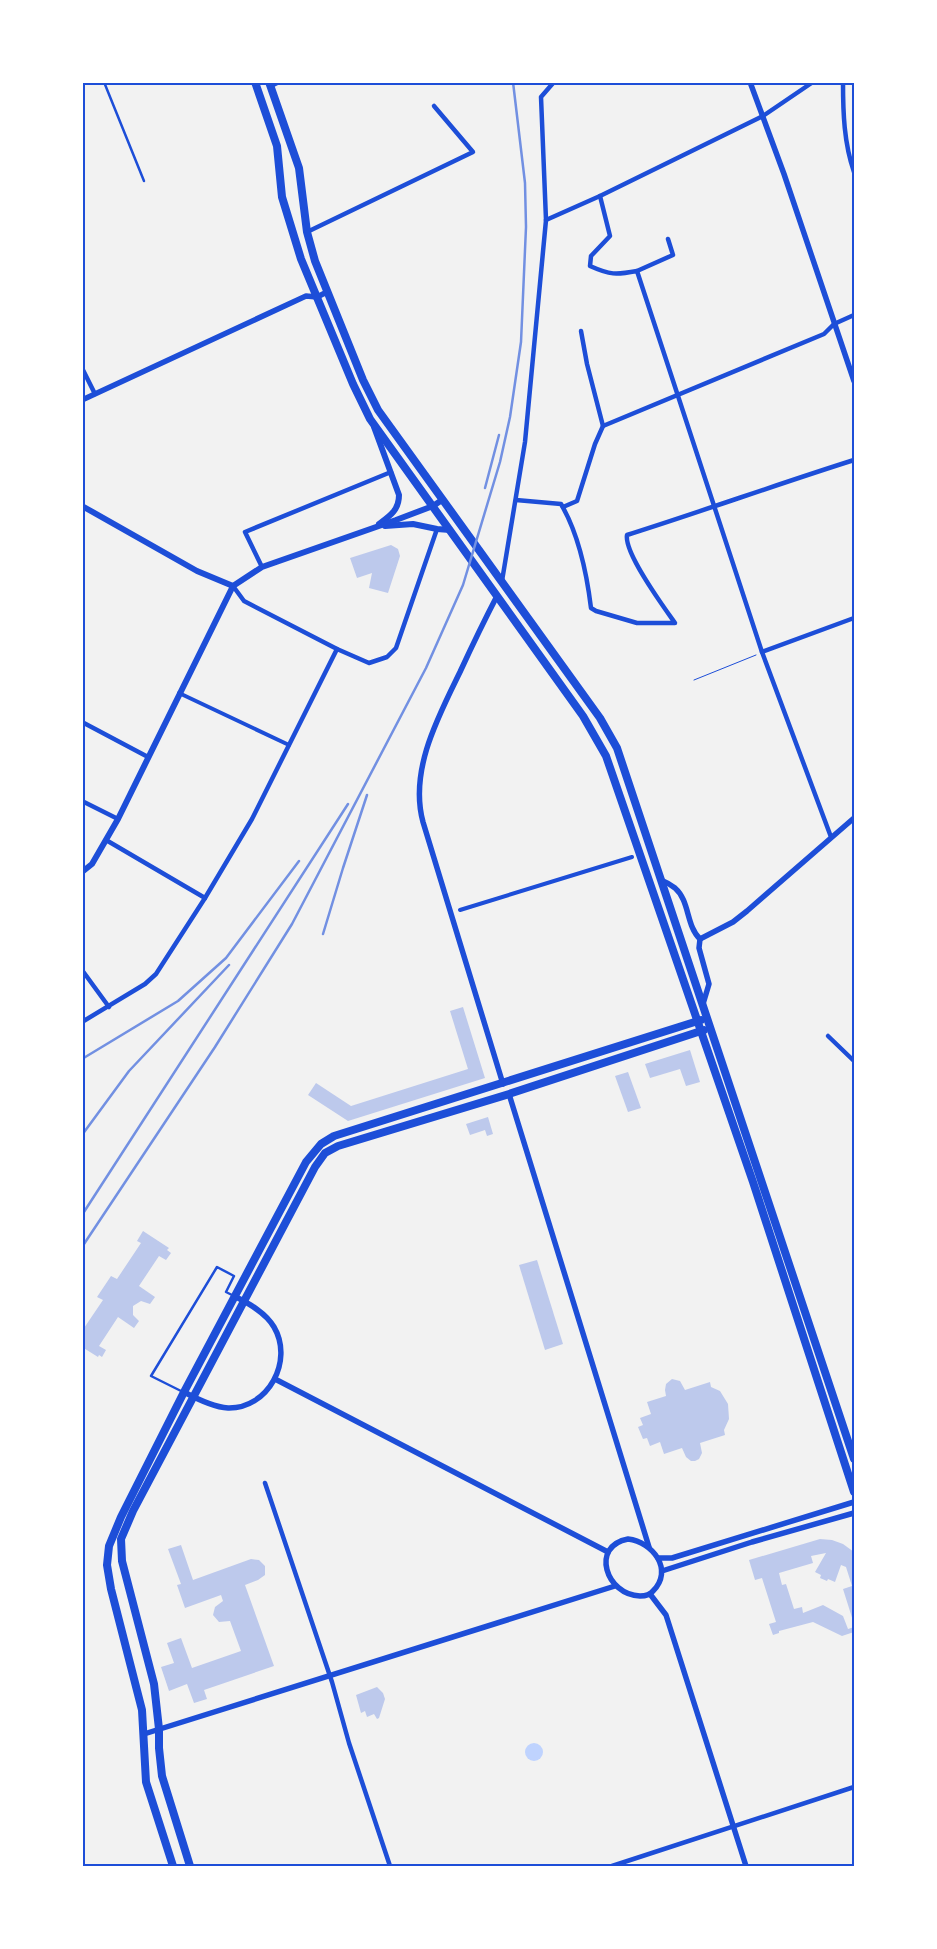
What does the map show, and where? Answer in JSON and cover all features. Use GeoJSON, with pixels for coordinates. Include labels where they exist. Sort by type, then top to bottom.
{"type":"FeatureCollection","features":[{"type":"Feature","properties":{"kind":"main road"},"geometry":{"type":"LineString","coordinates":[[254,82],[277,146],[282,197],[301,259],[352,384],[370,418],[399,495],[398,505],[392,514],[374,527]]}},
{"type":"Feature","properties":{"kind":"main road"},"geometry":{"type":"LineString","coordinates":[[273,84],[299,168],[307,232],[315,261],[378,410],[605,725],[617,748],[854,1458]]}},
{"type":"Feature","properties":{"kind":"main road"},"geometry":{"type":"LineString","coordinates":[[370,418],[583,716],[606,756],[775,1247],[804,1343],[854,1492]]}},
{"type":"Feature","properties":{"kind":"main road"},"geometry":{"type":"LineString","coordinates":[[82,872],[92,864],[118,819],[233,586],[262,566],[433,506],[442,500]]}},
{"type":"Feature","properties":{"kind":"main road"},"geometry":{"type":"LineString","coordinates":[[82,506],[197,571],[233,586]]}},
{"type":"Feature","properties":{"kind":"main road"},"geometry":{"type":"LineString","coordinates":[[374,527],[413,524],[437,530],[450,530]]}},
{"type":"Feature","properties":{"kind":"main road"},"geometry":{"type":"LineString","coordinates":[[173,1866],[146,1782],[144,1734],[138,1691],[111,1589],[107,1565],[109,1546],[121,1517],[184,1392],[306,1162],[321,1144],[334,1136],[504,1084],[708,1018]]}},
{"type":"Feature","properties":{"kind":"main road"},"geometry":{"type":"LineString","coordinates":[[190,1866],[162,1776],[154,1684],[122,1561],[121,1539],[133,1511],[315,1167],[326,1153],[338,1146],[509,1094],[711,1028]]}},
{"type":"Feature","properties":{"kind":"main road"},"geometry":{"type":"LineString","coordinates":[[504,1084],[509,1094]]}},
{"type":"Feature","properties":{"kind":"street"},"geometry":{"type":"LineString","coordinates":[[502,581],[528,418],[546,220],[540,106],[541,97],[554,82]]}},
{"type":"Feature","properties":{"kind":"street"},"geometry":{"type":"LineString","coordinates":[[750,82],[854,382]]}},
{"type":"Feature","properties":{"kind":"street"},"geometry":{"type":"LineString","coordinates":[[546,220],[600,196],[762,116],[813,82]]}},
{"type":"Feature","properties":{"kind":"street"},"geometry":{"type":"LineString","coordinates":[[843,82],[843,112],[848,153],[854,172]]}},
{"type":"Feature","properties":{"kind":"street"},"geometry":{"type":"LineString","coordinates":[[307,232],[474,152],[434,106]]}},
{"type":"Feature","properties":{"kind":"street"},"geometry":{"type":"LineString","coordinates":[[848,153],[854,153]]}},
{"type":"Feature","properties":{"kind":"street"},"geometry":{"type":"LineString","coordinates":[[600,196],[610,236],[591,256],[590,266],[607,274],[616,275],[637,271],[673,255],[668,240]]}},
{"type":"Feature","properties":{"kind":"street"},"geometry":{"type":"LineString","coordinates":[[637,271],[762,652],[832,837]]}},
{"type":"Feature","properties":{"kind":"street"},"geometry":{"type":"LineString","coordinates":[[82,400],[306,296],[317,297],[327,292]]}},
{"type":"Feature","properties":{"kind":"street"},"geometry":{"type":"LineString","coordinates":[[563,507],[577,500],[594,444],[603,426],[824,334],[834,324],[854,316]]}},
{"type":"Feature","properties":{"kind":"street"},"geometry":{"type":"LineString","coordinates":[[581,331],[587,364],[603,426]]}},
{"type":"Feature","properties":{"kind":"street"},"geometry":{"type":"LineString","coordinates":[[82,368],[95,394]]}},
{"type":"Feature","properties":{"kind":"street"},"geometry":{"type":"LineString","coordinates":[[516,500],[561,504],[588,579],[591,608],[637,623],[675,623],[634,559],[626,539],[627,535],[714,508],[758,491],[854,460]]}},
{"type":"Feature","properties":{"kind":"street"},"geometry":{"type":"LineString","coordinates":[[262,566],[246,532],[391,472]]}},
{"type":"Feature","properties":{"kind":"street"},"geometry":{"type":"LineString","coordinates":[[233,586],[244,601],[337,649],[369,662],[387,658],[396,648],[437,530]]}},
{"type":"Feature","properties":{"kind":"street"},"geometry":{"type":"LineString","coordinates":[[497,596],[432,733],[424,761],[420,792],[423,822],[504,1084]]}},
{"type":"Feature","properties":{"kind":"street"},"geometry":{"type":"LineString","coordinates":[[762,652],[854,618]]}},
{"type":"Feature","properties":{"kind":"street"},"geometry":{"type":"LineString","coordinates":[[82,1022],[145,984],[156,974],[205,898],[252,819],[337,649]]}},
{"type":"Feature","properties":{"kind":"street"},"geometry":{"type":"LineString","coordinates":[[179,693],[289,745]]}},
{"type":"Feature","properties":{"kind":"street"},"geometry":{"type":"LineString","coordinates":[[82,722],[148,757]]}},
{"type":"Feature","properties":{"kind":"street"},"geometry":{"type":"LineString","coordinates":[[82,801],[118,819]]}},
{"type":"Feature","properties":{"kind":"street"},"geometry":{"type":"LineString","coordinates":[[700,939],[733,922],[854,818]]}},
{"type":"Feature","properties":{"kind":"street"},"geometry":{"type":"LineString","coordinates":[[106,840],[205,898]]}},
{"type":"Feature","properties":{"kind":"street"},"geometry":{"type":"LineString","coordinates":[[460,910],[632,857]]}},
{"type":"Feature","properties":{"kind":"street"},"geometry":{"type":"LineString","coordinates":[[661,880],[675,888],[680,894],[695,932],[700,939],[699,948],[710,984],[703,1004]]}},
{"type":"Feature","properties":{"kind":"street"},"geometry":{"type":"LineString","coordinates":[[82,970],[109,1007]]}},
{"type":"Feature","properties":{"kind":"street"},"geometry":{"type":"LineString","coordinates":[[828,1036],[854,1061]]}},
{"type":"Feature","properties":{"kind":"street"},"geometry":{"type":"LineString","coordinates":[[509,1094],[649,1547],[658,1558],[662,1571],[659,1583],[650,1594],[644,1596],[632,1595],[614,1586],[607,1572],[606,1558],[608,1552],[617,1543],[628,1539],[636,1540],[649,1547]]}},
{"type":"Feature","properties":{"kind":"street"},"geometry":{"type":"LineString","coordinates":[[184,1392],[228,1408],[240,1406],[260,1397],[275,1378],[282,1354],[280,1340],[268,1318],[236,1297]]}},
{"type":"Feature","properties":{"kind":"street"},"geometry":{"type":"LineString","coordinates":[[275,1378],[608,1552]]}},
{"type":"Feature","properties":{"kind":"street"},"geometry":{"type":"LineString","coordinates":[[265,1483],[390,1866]]}},
{"type":"Feature","properties":{"kind":"street"},"geometry":{"type":"LineString","coordinates":[[658,1558],[672,1558],[854,1502]]}},
{"type":"Feature","properties":{"kind":"street"},"geometry":{"type":"LineString","coordinates":[[662,1571],[752,1542],[854,1513]]}},
{"type":"Feature","properties":{"kind":"street"},"geometry":{"type":"LineString","coordinates":[[144,1734],[614,1586]]}},
{"type":"Feature","properties":{"kind":"street"},"geometry":{"type":"LineString","coordinates":[[650,1594],[666,1615],[746,1866]]}},
{"type":"Feature","properties":{"kind":"street"},"geometry":{"type":"LineString","coordinates":[[612,1866],[854,1787]]}},
{"type":"Feature","properties":{"kind":"lane"},"geometry":{"type":"LineString","coordinates":[[104,82],[144,181]]}},
{"type":"Feature","properties":{"kind":"lane"},"geometry":{"type":"LineString","coordinates":[[184,1392],[150,1376],[217,1267],[234,1276],[226,1292],[236,1297]]}},
{"type":"Feature","properties":{"kind":"path"},"geometry":{"type":"LineString","coordinates":[[694,680],[762,652]]}},
{"type":"Feature","properties":{"kind":"water"},"geometry":{"type":"Polygon","coordinates":[[[530,1743],[538,1743],[543,1748],[541,1759],[530,1761],[525,1756],[525,1748],[530,1743]]]}},
{"type":"Feature","properties":{"kind":"building"},"geometry":{"type":"Polygon","coordinates":[[[391,545],[398,549],[400,556],[388,593],[369,588],[372,573],[357,578],[350,558],[391,545]]]}},
{"type":"Feature","properties":{"kind":"building"},"geometry":{"type":"Polygon","coordinates":[[[463,1007],[485,1078],[348,1121],[308,1095],[316,1083],[351,1106],[468,1069],[450,1011],[463,1007]]]}},
{"type":"Feature","properties":{"kind":"building"},"geometry":{"type":"Polygon","coordinates":[[[690,1050],[700,1082],[686,1086],[680,1069],[650,1078],[645,1064],[690,1050]]]}},
{"type":"Feature","properties":{"kind":"building"},"geometry":{"type":"Polygon","coordinates":[[[628,1072],[641,1108],[628,1112],[615,1076],[628,1072]]]}},
{"type":"Feature","properties":{"kind":"building"},"geometry":{"type":"Polygon","coordinates":[[[488,1117],[493,1134],[487,1136],[485,1130],[470,1135],[466,1124],[488,1117]]]}},
{"type":"Feature","properties":{"kind":"building"},"geometry":{"type":"Polygon","coordinates":[[[143,1231],[169,1248],[167,1250],[171,1253],[166,1260],[159,1256],[139,1286],[155,1297],[150,1304],[141,1301],[133,1306],[133,1315],[139,1321],[134,1328],[118,1317],[99,1346],[106,1350],[102,1357],[99,1355],[98,1357],[82,1347],[82,1331],[103,1300],[97,1297],[111,1276],[117,1279],[141,1243],[137,1241],[143,1231]]]}},
{"type":"Feature","properties":{"kind":"building"},"geometry":{"type":"Polygon","coordinates":[[[537,1260],[563,1344],[545,1350],[519,1265],[537,1260]]]}},
{"type":"Feature","properties":{"kind":"building"},"geometry":{"type":"Polygon","coordinates":[[[672,1379],[680,1381],[685,1390],[710,1382],[711,1387],[720,1391],[728,1404],[729,1419],[724,1430],[725,1435],[700,1443],[702,1453],[699,1459],[695,1461],[691,1461],[686,1457],[682,1448],[664,1454],[660,1442],[650,1446],[647,1438],[643,1439],[638,1427],[643,1425],[640,1418],[651,1414],[647,1402],[666,1396],[666,1384],[672,1379]]]}},
{"type":"Feature","properties":{"kind":"building"},"geometry":{"type":"Polygon","coordinates":[[[820,1539],[832,1540],[843,1544],[854,1552],[854,1624],[843,1589],[852,1586],[846,1567],[841,1565],[835,1582],[820,1578],[821,1575],[815,1572],[826,1553],[811,1556],[813,1563],[779,1573],[782,1585],[786,1584],[794,1609],[802,1607],[803,1613],[823,1605],[843,1616],[848,1629],[854,1627],[854,1632],[842,1636],[813,1622],[779,1631],[779,1633],[773,1635],[769,1624],[776,1622],[762,1578],[755,1580],[749,1560],[820,1539]]]}},
{"type":"Feature","properties":{"kind":"building"},"geometry":{"type":"Polygon","coordinates":[[[181,1545],[193,1580],[251,1559],[259,1560],[265,1566],[265,1575],[245,1585],[274,1666],[204,1690],[207,1699],[194,1703],[187,1684],[169,1691],[161,1667],[174,1663],[167,1643],[181,1638],[192,1668],[241,1651],[230,1621],[219,1622],[213,1615],[215,1607],[223,1601],[221,1595],[185,1608],[177,1585],[181,1584],[168,1549],[181,1545]]]}},
{"type":"Feature","properties":{"kind":"building"},"geometry":{"type":"Polygon","coordinates":[[[377,1687],[383,1693],[385,1699],[377,1719],[374,1714],[367,1717],[365,1711],[361,1713],[356,1695],[377,1687]]]}},
{"type":"Feature","properties":{"kind":"railway"},"geometry":{"type":"LineString","coordinates":[[82,1247],[215,1047],[292,924],[426,668],[463,585],[500,462],[510,417],[521,342],[526,227],[525,183],[513,82]]}},
{"type":"Feature","properties":{"kind":"railway"},"geometry":{"type":"LineString","coordinates":[[485,488],[499,435]]}},
{"type":"Feature","properties":{"kind":"railway"},"geometry":{"type":"LineString","coordinates":[[323,934],[367,795]]}},
{"type":"Feature","properties":{"kind":"railway"},"geometry":{"type":"LineString","coordinates":[[82,1215],[348,804]]}},
{"type":"Feature","properties":{"kind":"railway"},"geometry":{"type":"LineString","coordinates":[[82,1059],[178,1001],[226,958],[299,861]]}},
{"type":"Feature","properties":{"kind":"railway"},"geometry":{"type":"LineString","coordinates":[[82,1135],[129,1071],[229,965]]}}]}
